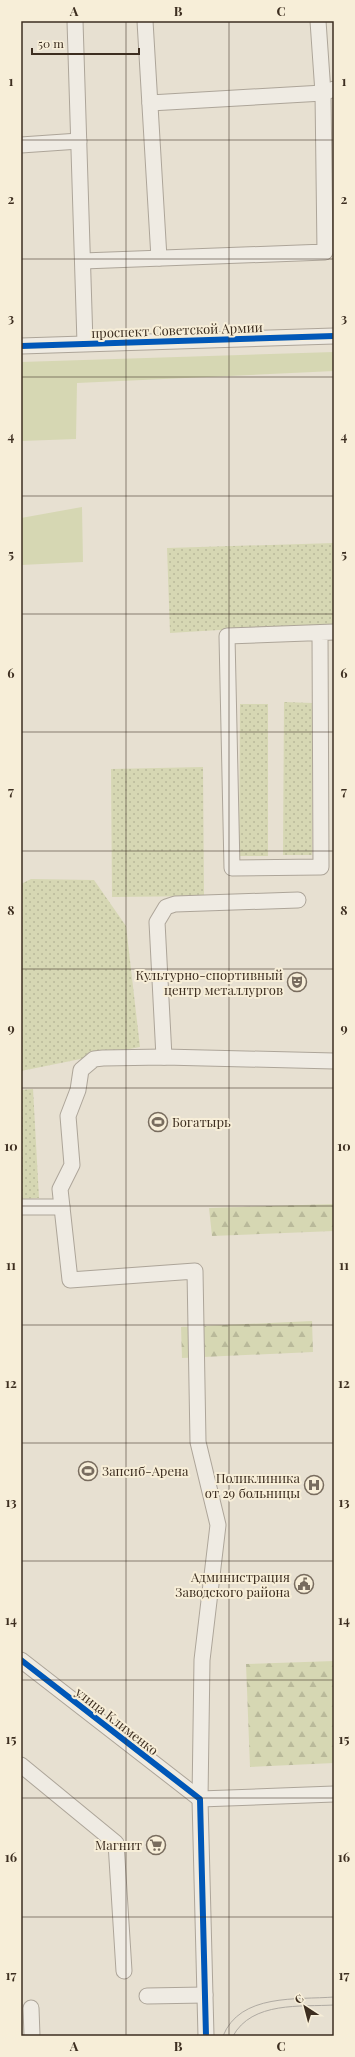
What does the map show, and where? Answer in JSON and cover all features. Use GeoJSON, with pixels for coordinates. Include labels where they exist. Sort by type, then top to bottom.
{"type":"FeatureCollection","features":[{"type":"Feature","properties":{"kind":"street"},"geometry":{"type":"LineString","coordinates":[[75,21],[85,343]]}},
{"type":"Feature","properties":{"kind":"street"},"geometry":{"type":"LineString","coordinates":[[145,21],[159,258]]}},
{"type":"Feature","properties":{"kind":"street"},"geometry":{"type":"LineString","coordinates":[[83,261],[325,252],[328,91],[318,21]]}},
{"type":"Feature","properties":{"kind":"street"},"geometry":{"type":"LineString","coordinates":[[150,103],[328,91]]}},
{"type":"Feature","properties":{"kind":"street"},"geometry":{"type":"LineString","coordinates":[[21,146],[79,141]]}},
{"type":"Feature","properties":{"kind":"street","name":"проспект Советской Армии"},"geometry":{"type":"LineString","coordinates":[[21,346],[334,336]]}},
{"type":"Feature","properties":{"kind":"street"},"geometry":{"type":"LineString","coordinates":[[327,632],[321,867],[232,868],[227,636],[327,632]]}},
{"type":"Feature","properties":{"kind":"street"},"geometry":{"type":"LineString","coordinates":[[164,1057],[157,922],[166,907],[175,904],[298,900]]}},
{"type":"Feature","properties":{"kind":"street"},"geometry":{"type":"LineString","coordinates":[[206,2036],[200,1799],[202,1660],[218,1525],[198,1442],[195,1271],[70,1280],[60,1189],[72,1165],[68,1116],[78,1090],[81,1070],[94,1060],[98,1059],[164,1057],[334,1061]]}},
{"type":"Feature","properties":{"kind":"street"},"geometry":{"type":"LineString","coordinates":[[21,1207],[62,1206]]}},
{"type":"Feature","properties":{"kind":"street","name":"улица Клименко"},"geometry":{"type":"LineString","coordinates":[[21,1660],[200,1799]]}},
{"type":"Feature","properties":{"kind":"street"},"geometry":{"type":"LineString","coordinates":[[21,1765],[116,1843],[124,1971]]}},
{"type":"Feature","properties":{"kind":"street"},"geometry":{"type":"LineString","coordinates":[[200,1799],[334,1794]]}},
{"type":"Feature","properties":{"kind":"street"},"geometry":{"type":"LineString","coordinates":[[147,1996],[205,1995]]}},
{"type":"Feature","properties":{"kind":"street"},"geometry":{"type":"LineString","coordinates":[[31,2008],[32,2036]]}},
{"type":"Feature","properties":{"kind":"green space"},"geometry":{"type":"Polygon","coordinates":[[[334,352],[334,371],[77,383],[76,439],[21,441],[21,362],[334,352]]]}},
{"type":"Feature","properties":{"kind":"green space"},"geometry":{"type":"Polygon","coordinates":[[[82,507],[83,562],[21,565],[21,518],[82,507]]]}},
{"type":"Feature","properties":{"kind":"green space"},"geometry":{"type":"Polygon","coordinates":[[[334,543],[334,626],[300,625],[170,633],[167,548],[334,543]]]}},
{"type":"Feature","properties":{"kind":"green space"},"geometry":{"type":"Polygon","coordinates":[[[284,702],[312,703],[312,855],[283,855],[284,702]]]}},
{"type":"Feature","properties":{"kind":"green space"},"geometry":{"type":"Polygon","coordinates":[[[240,704],[268,704],[268,856],[239,856],[240,704]]]}},
{"type":"Feature","properties":{"kind":"green space"},"geometry":{"type":"Polygon","coordinates":[[[203,767],[204,896],[112,897],[111,769],[203,767]]]}},
{"type":"Feature","properties":{"kind":"green space"},"geometry":{"type":"Polygon","coordinates":[[[31,879],[94,880],[126,926],[140,1047],[21,1071],[21,884],[31,879]]]}},
{"type":"Feature","properties":{"kind":"green space"},"geometry":{"type":"Polygon","coordinates":[[[33,1089],[39,1198],[21,1199],[21,1090],[33,1089]]]}},
{"type":"Feature","properties":{"kind":"green space"},"geometry":{"type":"Polygon","coordinates":[[[334,1204],[334,1231],[212,1236],[209,1208],[334,1204]]]}},
{"type":"Feature","properties":{"kind":"green space"},"geometry":{"type":"Polygon","coordinates":[[[312,1321],[313,1352],[182,1358],[181,1327],[312,1321]]]}},
{"type":"Feature","properties":{"kind":"green space"},"geometry":{"type":"Polygon","coordinates":[[[334,1661],[334,1763],[250,1767],[246,1664],[334,1661]]]}},
{"type":"Feature","properties":{"kind":"tram line"},"geometry":{"type":"LineString","coordinates":[[223,2036],[231,2022],[242,2012],[256,2006],[287,1999],[334,1997]]}},
{"type":"Feature","properties":{"kind":"tram line"},"geometry":{"type":"LineString","coordinates":[[233,2036],[241,2025],[252,2017],[265,2011],[293,2006],[334,2005]]}},
{"type":"Feature","properties":{"kind":"cycle path"},"geometry":{"type":"LineString","coordinates":[[21,346],[334,336]]}},
{"type":"Feature","properties":{"kind":"cycle path"},"geometry":{"type":"LineString","coordinates":[[21,1660],[200,1799],[206,2036]]}},
{"type":"Feature","properties":{"kind":"place","name":"Культурно-спортивный центр металлургов"},"geometry":{"type":"Point","coordinates":[297,982]}},
{"type":"Feature","properties":{"kind":"place","name":"Богатырь"},"geometry":{"type":"Point","coordinates":[158,1122]}},
{"type":"Feature","properties":{"kind":"place","name":"Запсиб-Арена"},"geometry":{"type":"Point","coordinates":[88,1471]}},
{"type":"Feature","properties":{"kind":"place","name":"Поликлиника от 29 больницы"},"geometry":{"type":"Point","coordinates":[314,1485]}},
{"type":"Feature","properties":{"kind":"place","name":"Администрация Заводского района"},"geometry":{"type":"Point","coordinates":[304,1584]}},
{"type":"Feature","properties":{"kind":"place","name":"Магнит"},"geometry":{"type":"Point","coordinates":[156,1845]}}]}
